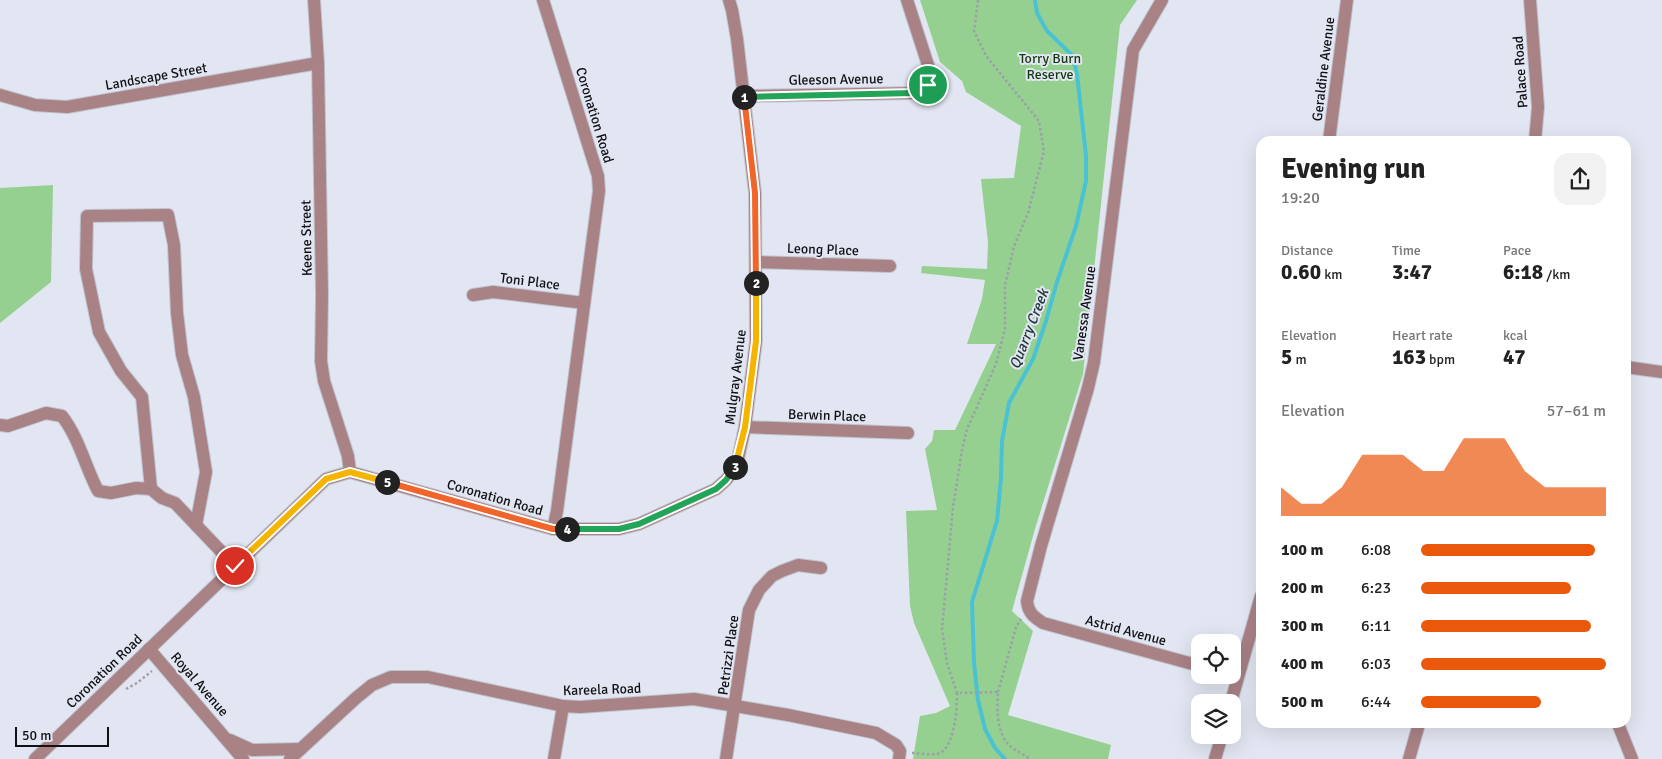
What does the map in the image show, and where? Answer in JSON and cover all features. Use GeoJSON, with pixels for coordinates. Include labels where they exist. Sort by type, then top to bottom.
{"type":"FeatureCollection","features":[{"type":"Feature","properties":{"kind":"street","name":"Keene Street"},"geometry":{"type":"LineString","coordinates":[[314,0],[318,63],[321,366],[348,456],[350,472]]}},
{"type":"Feature","properties":{"kind":"street","name":"Coronation Road"},"geometry":{"type":"LineString","coordinates":[[36,759],[326,479],[350,472],[553,529],[600,191],[598,176],[543,0]]}},
{"type":"Feature","properties":{"kind":"street","name":"Mulgray Avenue"},"geometry":{"type":"LineString","coordinates":[[553,529],[619,529],[639,524],[711,492],[726,480],[734,470],[738,459],[745,427],[756,341],[755,193],[737,39],[729,0]]}},
{"type":"Feature","properties":{"kind":"street","name":"Gleeson Avenue"},"geometry":{"type":"LineString","coordinates":[[744,96],[913,93],[928,85],[928,65],[907,0]]}},
{"type":"Feature","properties":{"kind":"street","name":"Vanessa Avenue"},"geometry":{"type":"LineString","coordinates":[[1028,610],[1027,601],[1041,546],[1094,362],[1133,50],[1162,0]]}},
{"type":"Feature","properties":{"kind":"street","name":"Geraldine Avenue"},"geometry":{"type":"LineString","coordinates":[[1330,136],[1347,0]]}},
{"type":"Feature","properties":{"kind":"street","name":"Palace Road"},"geometry":{"type":"LineString","coordinates":[[1530,0],[1538,106],[1535,136]]}},
{"type":"Feature","properties":{"kind":"street","name":"Landscape Street"},"geometry":{"type":"LineString","coordinates":[[0,95],[35,105],[67,107],[318,63]]}},
{"type":"Feature","properties":{"kind":"street"},"geometry":{"type":"LineString","coordinates":[[151,489],[142,397],[121,371],[99,332],[86,269],[87,216],[168,215],[174,245],[177,313],[182,355],[194,397],[206,472],[196,525]]}},
{"type":"Feature","properties":{"kind":"street","name":"Leong Place"},"geometry":{"type":"LineString","coordinates":[[756,262],[890,266]]}},
{"type":"Feature","properties":{"kind":"street","name":"Toni Place"},"geometry":{"type":"LineString","coordinates":[[473,295],[493,292],[584,303]]}},
{"type":"Feature","properties":{"kind":"street"},"geometry":{"type":"LineString","coordinates":[[1631,368],[1662,372]]}},
{"type":"Feature","properties":{"kind":"street"},"geometry":{"type":"LineString","coordinates":[[0,425],[8,426],[46,413],[62,416],[70,426],[89,474],[98,491],[110,493],[136,488],[151,489],[162,498],[175,503],[235,566]]}},
{"type":"Feature","properties":{"kind":"street","name":"Berwin Place"},"geometry":{"type":"LineString","coordinates":[[745,427],[908,433]]}},
{"type":"Feature","properties":{"kind":"street","name":"Petrizzi Place"},"geometry":{"type":"LineString","coordinates":[[726,759],[736,706],[749,610],[759,590],[772,576],[798,565],[820,568]]}},
{"type":"Feature","properties":{"kind":"street","name":"Astrid Avenue"},"geometry":{"type":"LineString","coordinates":[[1028,610],[1043,623],[1191,664]]}},
{"type":"Feature","properties":{"kind":"street"},"geometry":{"type":"LineString","coordinates":[[1241,657],[1256,611]]}},
{"type":"Feature","properties":{"kind":"street","name":"Royal Avenue"},"geometry":{"type":"LineString","coordinates":[[149,649],[228,739],[243,759]]}},
{"type":"Feature","properties":{"kind":"street","name":"Kareela Road"},"geometry":{"type":"LineString","coordinates":[[290,759],[356,698],[372,685],[390,677],[428,678],[563,706],[580,707],[694,699],[876,733],[891,742],[900,755]]}},
{"type":"Feature","properties":{"kind":"street"},"geometry":{"type":"LineString","coordinates":[[554,759],[563,706]]}},
{"type":"Feature","properties":{"kind":"street"},"geometry":{"type":"LineString","coordinates":[[1409,759],[1418,728]]}},
{"type":"Feature","properties":{"kind":"street"},"geometry":{"type":"LineString","coordinates":[[1620,728],[1632,759]]}},
{"type":"Feature","properties":{"kind":"street","name":"Royal Avenue"},"geometry":{"type":"LineString","coordinates":[[228,739],[252,750],[301,749]]}},
{"type":"Feature","properties":{"kind":"street"},"geometry":{"type":"LineString","coordinates":[[1215,759],[1219,744]]}},
{"type":"Feature","properties":{"kind":"path"},"geometry":{"type":"LineString","coordinates":[[900,755],[909,753],[937,754],[946,748],[953,732],[957,713],[958,693],[947,663],[942,629],[954,507],[962,450],[967,430],[996,364],[1005,329],[1005,284],[1014,246],[1028,213],[1044,151],[1040,122],[986,56],[974,30],[978,0]]}},
{"type":"Feature","properties":{"kind":"path"},"geometry":{"type":"LineString","coordinates":[[1028,610],[1016,627],[998,692],[997,714],[1004,738],[1010,747],[1030,759]]}},
{"type":"Feature","properties":{"kind":"path"},"geometry":{"type":"LineString","coordinates":[[958,693],[998,692]]}},
{"type":"Feature","properties":{"kind":"green space","name":"Torry Burn Reserve"},"geometry":{"type":"Polygon","coordinates":[[[920,0],[1137,0],[1120,25],[1083,374],[1012,611],[1033,631],[1008,715],[1111,745],[1108,759],[913,759],[920,716],[936,713],[950,706],[914,623],[910,606],[906,511],[937,510],[925,449],[932,441],[934,430],[955,430],[996,344],[967,344],[982,299],[985,280],[921,273],[922,266],[987,269],[988,242],[981,179],[1014,178],[1021,126],[966,92],[962,81],[940,62],[920,0]]]}},
{"type":"Feature","properties":{"kind":"green space"},"geometry":{"type":"Polygon","coordinates":[[[53,185],[51,282],[0,323],[0,188],[53,185]]]}},
{"type":"Feature","properties":{"kind":"waterway","name":"Quarry Creek"},"geometry":{"type":"LineString","coordinates":[[1005,759],[995,748],[985,729],[978,700],[974,663],[972,602],[997,521],[1002,441],[1009,403],[1033,359],[1076,226],[1086,181],[1086,156],[1077,74],[1072,55],[1047,31],[1037,13],[1035,0]]}},
{"type":"Feature","properties":{"kind":"route"},"geometry":{"type":"LineString","coordinates":[[235,566],[326,479],[350,472],[553,529],[619,529],[639,524],[716,489],[734,470],[738,459],[745,427],[756,341],[755,193],[744,96],[913,93],[928,85]]}}]}
